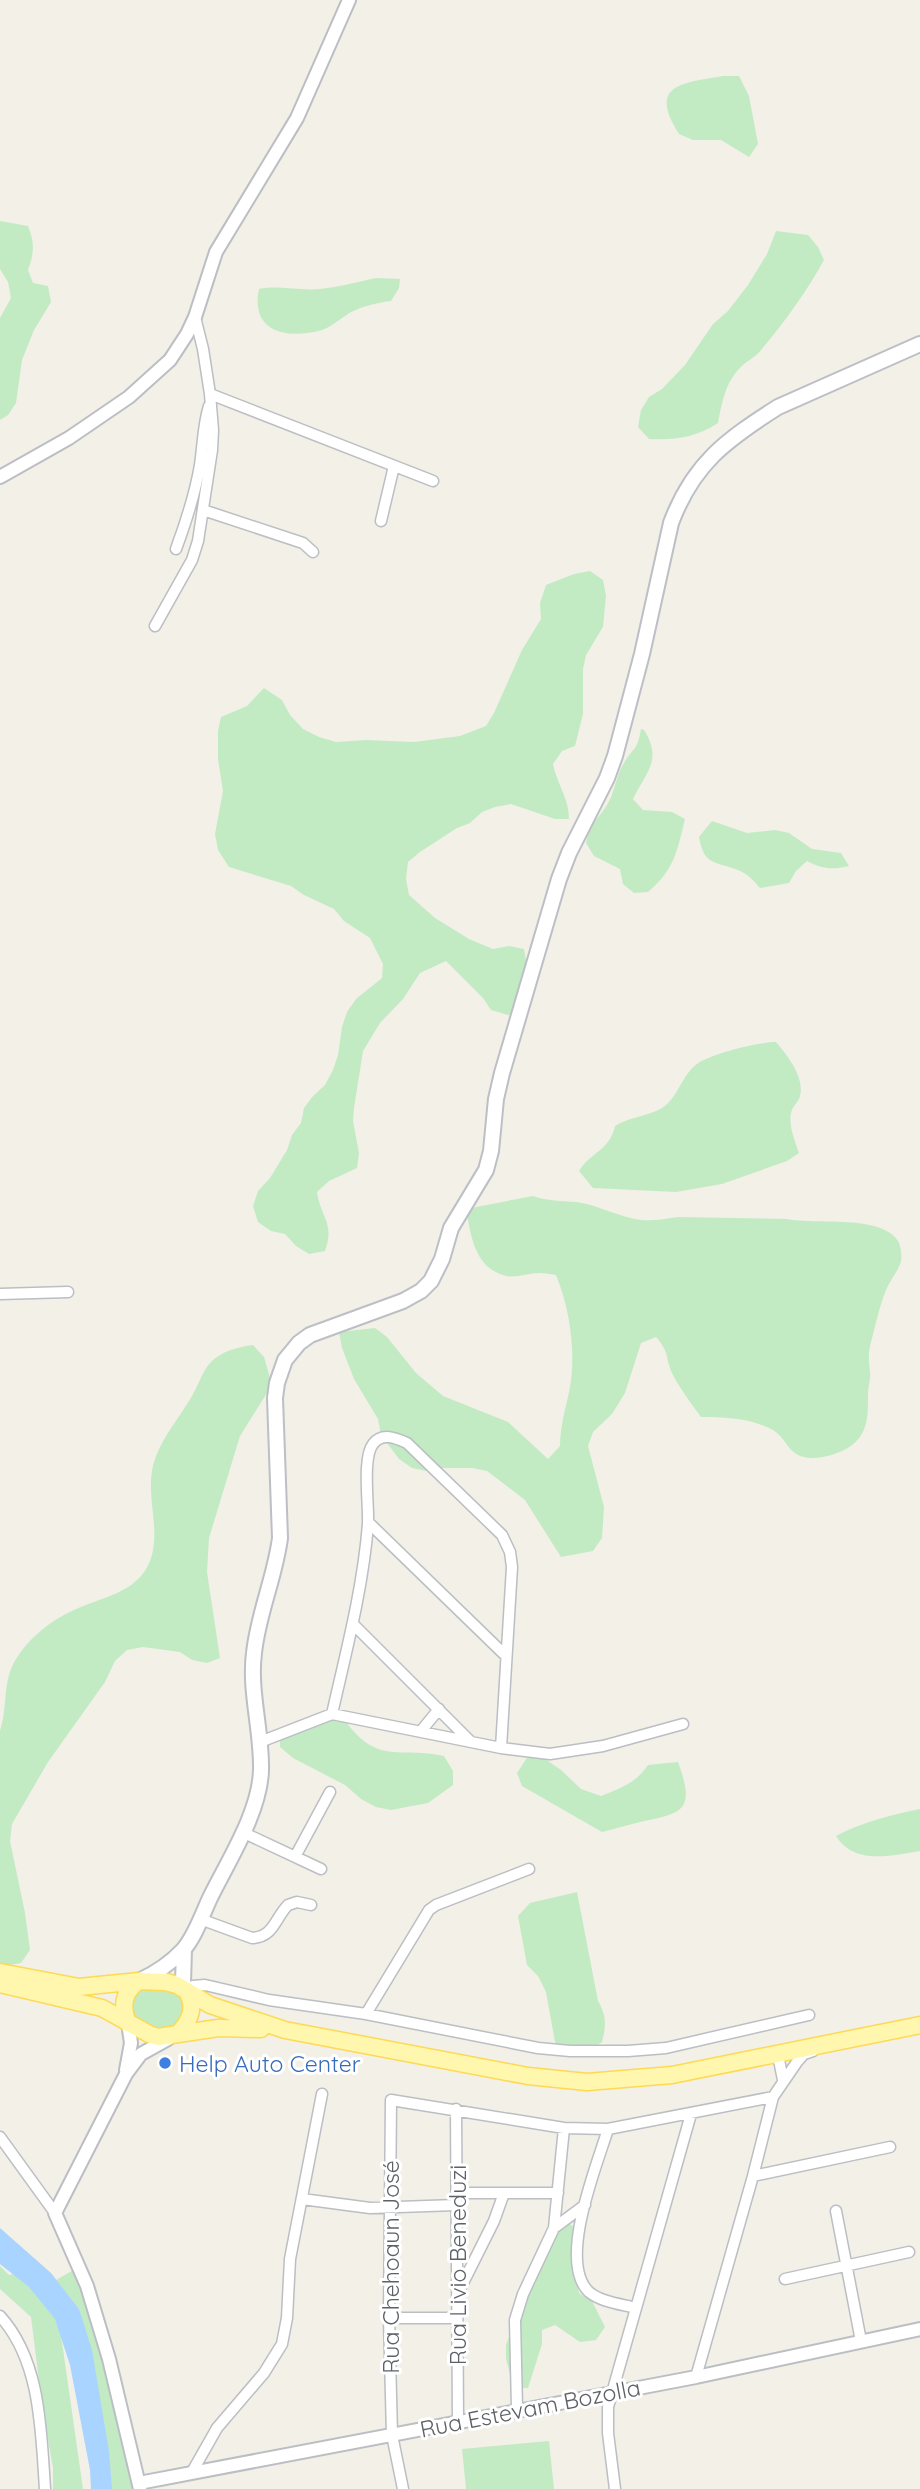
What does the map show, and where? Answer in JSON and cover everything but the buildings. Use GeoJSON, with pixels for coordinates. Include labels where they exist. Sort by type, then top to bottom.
{"type":"FeatureCollection","features":[{"type":"Feature","properties":{"kind":"main road"},"geometry":{"type":"LineString","coordinates":[[128,2023],[123,2011],[126,1994],[131,1986],[159,1971],[184,1949],[242,1832],[258,1789],[261,1771],[260,1742],[253,1667],[256,1636],[280,1538],[275,1398],[280,1371],[291,1351],[310,1335],[403,1301],[431,1282],[452,1228],[486,1170],[491,1151],[496,1099],[545,923],[569,853],[607,778],[615,756],[678,503],[692,478],[713,454],[756,420],[778,407],[920,344]]}},
{"type":"Feature","properties":{"kind":"main road"},"geometry":{"type":"LineString","coordinates":[[178,2034],[191,2018],[191,1998],[183,1976],[184,1949]]}},
{"type":"Feature","properties":{"kind":"main road"},"geometry":{"type":"LineString","coordinates":[[0,1972],[79,1987],[139,1981],[166,1982],[186,1990],[210,2005],[285,2030],[528,2076],[587,2082],[672,2075],[778,2056],[920,2025]]}},
{"type":"Feature","properties":{"kind":"main road"},"geometry":{"type":"LineString","coordinates":[[0,1984],[102,2008],[158,2037],[218,2028],[285,2030]]}},
{"type":"Feature","properties":{"kind":"street"},"geometry":{"type":"LineString","coordinates":[[0,477],[69,438],[129,397],[170,360],[195,317],[216,252],[297,118],[349,0]]}},
{"type":"Feature","properties":{"kind":"street"},"geometry":{"type":"LineString","coordinates":[[155,626],[192,560],[198,541],[212,450],[210,398],[195,317]]}},
{"type":"Feature","properties":{"kind":"street"},"geometry":{"type":"LineString","coordinates":[[210,398],[433,481]]}},
{"type":"Feature","properties":{"kind":"street"},"geometry":{"type":"LineString","coordinates":[[176,550],[190,508],[200,464],[210,398]]}},
{"type":"Feature","properties":{"kind":"street"},"geometry":{"type":"LineString","coordinates":[[381,521],[394,466]]}},
{"type":"Feature","properties":{"kind":"street"},"geometry":{"type":"LineString","coordinates":[[203,510],[303,543],[313,552]]}},
{"type":"Feature","properties":{"kind":"street"},"geometry":{"type":"LineString","coordinates":[[0,1294],[68,1292]]}},
{"type":"Feature","properties":{"kind":"street"},"geometry":{"type":"LineString","coordinates":[[332,1714],[353,1624],[368,1522],[368,1457],[371,1446],[383,1437],[395,1437],[407,1443],[502,1535],[506,1542],[512,1567],[501,1748]]}},
{"type":"Feature","properties":{"kind":"street"},"geometry":{"type":"LineString","coordinates":[[368,1522],[506,1656]]}},
{"type":"Feature","properties":{"kind":"street"},"geometry":{"type":"LineString","coordinates":[[353,1624],[471,1741]]}},
{"type":"Feature","properties":{"kind":"street"},"geometry":{"type":"LineString","coordinates":[[421,1731],[439,1709]]}},
{"type":"Feature","properties":{"kind":"street"},"geometry":{"type":"LineString","coordinates":[[260,1742],[332,1714],[501,1748],[563,1754],[683,1724]]}},
{"type":"Feature","properties":{"kind":"street"},"geometry":{"type":"LineString","coordinates":[[296,1855],[330,1792]]}},
{"type":"Feature","properties":{"kind":"street"},"geometry":{"type":"LineString","coordinates":[[242,1832],[321,1868]]}},
{"type":"Feature","properties":{"kind":"street"},"geometry":{"type":"LineString","coordinates":[[366,2014],[429,1910],[529,1869]]}},
{"type":"Feature","properties":{"kind":"street"},"geometry":{"type":"LineString","coordinates":[[200,1919],[252,1937],[260,1937],[271,1930],[288,1905],[297,1902],[311,1905]]}},
{"type":"Feature","properties":{"kind":"street"},"geometry":{"type":"LineString","coordinates":[[186,1990],[205,1985],[269,2000],[366,2014],[538,2048],[598,2052],[666,2048],[809,2015]]}},
{"type":"Feature","properties":{"kind":"street"},"geometry":{"type":"LineString","coordinates":[[125,2074],[131,2043],[128,2023]]}},
{"type":"Feature","properties":{"kind":"street"},"geometry":{"type":"LineString","coordinates":[[55,2213],[125,2074],[141,2054],[178,2034]]}},
{"type":"Feature","properties":{"kind":"street"},"geometry":{"type":"LineString","coordinates":[[696,2377],[773,2097],[804,2054],[823,2046]]}},
{"type":"Feature","properties":{"kind":"street"},"geometry":{"type":"LineString","coordinates":[[778,2056],[783,2080]]}},
{"type":"Feature","properties":{"kind":"street"},"geometry":{"type":"LineString","coordinates":[[192,2472],[217,2428],[264,2373],[282,2344],[287,2318],[290,2259],[321,2094]]}},
{"type":"Feature","properties":{"kind":"street"},"geometry":{"type":"LineString","coordinates":[[456,2109],[564,2128],[608,2129],[773,2097]]}},
{"type":"Feature","properties":{"kind":"street","name":"Rua Chehoaun José"},"geometry":{"type":"LineString","coordinates":[[403,2489],[392,2435],[388,2318],[391,2100],[456,2109]]}},
{"type":"Feature","properties":{"kind":"street","name":"Rua Livio Beneduzi"},"geometry":{"type":"LineString","coordinates":[[456,2109],[458,2421]]}},
{"type":"Feature","properties":{"kind":"street"},"geometry":{"type":"LineString","coordinates":[[615,2489],[607,2418],[691,2114]]}},
{"type":"Feature","properties":{"kind":"street"},"geometry":{"type":"LineString","coordinates":[[517,2409],[515,2320],[523,2294],[554,2228],[564,2128]]}},
{"type":"Feature","properties":{"kind":"street"},"geometry":{"type":"LineString","coordinates":[[608,2129],[577,2231],[576,2248],[583,2284],[596,2296],[636,2308]]}},
{"type":"Feature","properties":{"kind":"street"},"geometry":{"type":"LineString","coordinates":[[0,2137],[55,2213],[87,2286],[109,2359],[139,2486]]}},
{"type":"Feature","properties":{"kind":"street"},"geometry":{"type":"LineString","coordinates":[[753,2176],[890,2147]]}},
{"type":"Feature","properties":{"kind":"street"},"geometry":{"type":"LineString","coordinates":[[457,2193],[558,2193]]}},
{"type":"Feature","properties":{"kind":"street"},"geometry":{"type":"LineString","coordinates":[[458,2295],[494,2221],[504,2193]]}},
{"type":"Feature","properties":{"kind":"street"},"geometry":{"type":"LineString","coordinates":[[302,2199],[388,2209],[403,2205],[456,2205]]}},
{"type":"Feature","properties":{"kind":"street"},"geometry":{"type":"LineString","coordinates":[[554,2228],[585,2205]]}},
{"type":"Feature","properties":{"kind":"street"},"geometry":{"type":"LineString","coordinates":[[836,2211],[861,2342]]}},
{"type":"Feature","properties":{"kind":"street"},"geometry":{"type":"LineString","coordinates":[[785,2279],[909,2252]]}},
{"type":"Feature","properties":{"kind":"street"},"geometry":{"type":"LineString","coordinates":[[0,2316],[18,2340],[33,2382],[46,2489]]}},
{"type":"Feature","properties":{"kind":"street"},"geometry":{"type":"LineString","coordinates":[[388,2318],[456,2318]]}},
{"type":"Feature","properties":{"kind":"street","name":"Rua Estevam Bozolla"},"geometry":{"type":"LineString","coordinates":[[139,2486],[192,2472],[696,2377],[920,2329]]}},
{"type":"Feature","properties":{"kind":"green space"},"geometry":{"type":"Polygon","coordinates":[[[723,76],[739,76],[749,96],[758,144],[749,157],[721,140],[693,140],[679,134],[670,117],[668,96],[674,89],[683,84],[723,76]]]}},
{"type":"Feature","properties":{"kind":"green space"},"geometry":{"type":"Polygon","coordinates":[[[0,221],[28,226],[33,248],[28,270],[33,283],[48,286],[51,302],[34,330],[22,360],[16,403],[8,415],[0,420],[0,318],[11,298],[8,282],[0,269],[0,221]]]}},
{"type":"Feature","properties":{"kind":"green space"},"geometry":{"type":"Polygon","coordinates":[[[776,231],[808,235],[824,260],[817,272],[770,340],[731,380],[718,423],[685,437],[649,439],[638,427],[641,410],[649,397],[662,389],[685,365],[713,324],[728,311],[748,285],[767,254],[776,231]]]}},
{"type":"Feature","properties":{"kind":"green space"},"geometry":{"type":"Polygon","coordinates":[[[376,278],[400,279],[399,288],[391,301],[355,310],[322,330],[284,333],[266,324],[260,315],[259,289],[320,289],[376,278]]]}},
{"type":"Feature","properties":{"kind":"green space"},"geometry":{"type":"Polygon","coordinates":[[[590,571],[603,580],[606,596],[603,627],[586,655],[583,669],[583,714],[575,746],[562,751],[553,764],[567,804],[569,819],[555,819],[511,804],[495,807],[482,812],[470,823],[457,828],[408,862],[406,879],[409,895],[435,918],[469,939],[493,949],[509,946],[524,949],[530,984],[522,1016],[491,1010],[483,998],[446,961],[420,973],[403,999],[380,1023],[363,1051],[353,1121],[359,1153],[357,1168],[329,1181],[317,1192],[329,1234],[325,1251],[309,1254],[296,1246],[285,1234],[271,1231],[258,1222],[253,1206],[258,1191],[270,1178],[287,1150],[292,1135],[301,1123],[304,1108],[325,1085],[333,1070],[347,1012],[356,999],[382,978],[383,964],[370,938],[344,921],[334,909],[291,886],[229,867],[218,850],[215,834],[223,791],[218,759],[221,717],[247,706],[264,688],[282,700],[290,715],[303,729],[336,742],[414,742],[460,736],[486,726],[522,650],[541,619],[540,603],[546,585],[590,571]]]}},
{"type":"Feature","properties":{"kind":"green space"},"geometry":{"type":"Polygon","coordinates":[[[641,729],[650,740],[652,758],[633,799],[643,810],[672,812],[685,819],[677,850],[664,875],[648,892],[634,893],[623,884],[620,869],[594,856],[586,843],[592,826],[610,800],[621,768],[636,745],[641,729]]]}},
{"type":"Feature","properties":{"kind":"green space"},"geometry":{"type":"Polygon","coordinates":[[[712,821],[747,833],[775,830],[789,833],[812,849],[841,853],[849,866],[827,868],[807,861],[796,871],[789,883],[760,888],[738,870],[707,858],[699,837],[712,821]]]}},
{"type":"Feature","properties":{"kind":"green space"},"geometry":{"type":"Polygon","coordinates":[[[776,1042],[798,1074],[801,1089],[790,1121],[799,1153],[787,1161],[722,1184],[676,1192],[593,1188],[579,1171],[605,1146],[615,1126],[666,1105],[697,1064],[735,1049],[776,1042]]]}},
{"type":"Feature","properties":{"kind":"green space"},"geometry":{"type":"Polygon","coordinates":[[[533,1196],[584,1203],[640,1220],[678,1217],[847,1222],[878,1227],[890,1233],[899,1243],[901,1261],[888,1286],[870,1346],[867,1417],[859,1438],[854,1444],[834,1454],[807,1458],[795,1453],[769,1428],[736,1419],[701,1417],[675,1379],[665,1351],[656,1337],[641,1343],[625,1393],[612,1414],[593,1432],[588,1446],[604,1507],[602,1538],[593,1551],[561,1557],[525,1500],[487,1471],[442,1468],[426,1471],[412,1468],[399,1459],[381,1435],[378,1419],[354,1379],[339,1332],[375,1328],[387,1337],[416,1373],[443,1396],[508,1422],[548,1459],[560,1446],[572,1374],[572,1345],[568,1316],[556,1275],[539,1273],[506,1276],[495,1272],[487,1266],[476,1249],[466,1209],[533,1196]]]}},
{"type":"Feature","properties":{"kind":"green space"},"geometry":{"type":"Polygon","coordinates":[[[253,1345],[264,1357],[272,1385],[240,1436],[209,1538],[207,1572],[220,1658],[207,1663],[192,1660],[180,1652],[143,1647],[127,1650],[115,1661],[105,1682],[48,1762],[12,1824],[10,1841],[30,1950],[21,1963],[0,1967],[0,1731],[12,1667],[27,1644],[48,1625],[72,1611],[127,1588],[144,1572],[153,1550],[151,1482],[158,1451],[210,1363],[224,1353],[253,1345]]]}},
{"type":"Feature","properties":{"kind":"green space"},"geometry":{"type":"Polygon","coordinates":[[[308,1722],[346,1722],[358,1736],[380,1749],[444,1756],[453,1771],[453,1785],[428,1803],[391,1810],[376,1807],[361,1799],[345,1785],[293,1758],[280,1747],[280,1733],[308,1722]]]}},
{"type":"Feature","properties":{"kind":"green space"},"geometry":{"type":"Polygon","coordinates":[[[532,1750],[561,1770],[581,1789],[601,1796],[633,1781],[648,1765],[678,1762],[686,1791],[685,1800],[682,1807],[667,1816],[602,1832],[522,1786],[517,1773],[532,1750]]]}},
{"type":"Feature","properties":{"kind":"green space"},"geometry":{"type":"Polygon","coordinates":[[[920,1809],[920,1851],[885,1856],[863,1855],[852,1851],[836,1836],[877,1820],[920,1809]]]}},
{"type":"Feature","properties":{"kind":"green space"},"geometry":{"type":"Polygon","coordinates":[[[577,1892],[605,2026],[602,2042],[590,2050],[563,2055],[555,2042],[546,1992],[538,1976],[527,1965],[518,1916],[530,1903],[577,1892]]]}},
{"type":"Feature","properties":{"kind":"green space"},"geometry":{"type":"Polygon","coordinates":[[[148,1987],[179,1994],[186,2002],[182,2024],[161,2032],[131,2015],[131,1998],[137,1989],[148,1987]]]}},
{"type":"Feature","properties":{"kind":"green space"},"geometry":{"type":"Polygon","coordinates":[[[564,2219],[582,2234],[576,2277],[579,2293],[592,2301],[605,2327],[596,2340],[580,2342],[555,2325],[542,2330],[542,2344],[528,2388],[514,2388],[506,2359],[506,2345],[541,2250],[564,2219]]]}},
{"type":"Feature","properties":{"kind":"green space"},"geometry":{"type":"Polygon","coordinates":[[[0,2266],[9,2275],[19,2273],[58,2314],[83,2489],[53,2489],[53,2468],[31,2317],[0,2289],[0,2266]]]}},
{"type":"Feature","properties":{"kind":"green space"},"geometry":{"type":"Polygon","coordinates":[[[77,2268],[85,2285],[135,2489],[109,2489],[79,2309],[56,2280],[77,2268]]]}},
{"type":"Feature","properties":{"kind":"green space"},"geometry":{"type":"Polygon","coordinates":[[[549,2441],[554,2489],[466,2489],[462,2449],[549,2441]]]}},
{"type":"Feature","properties":{"kind":"water"},"geometry":{"type":"Polygon","coordinates":[[[0,2228],[51,2273],[79,2309],[92,2350],[109,2451],[112,2489],[91,2489],[90,2470],[70,2365],[55,2319],[29,2287],[0,2264],[0,2228]]]}},
{"type":"Feature","properties":{"kind":"place","name":"Help Auto Center"},"geometry":{"type":"Point","coordinates":[165,2063]}}]}
